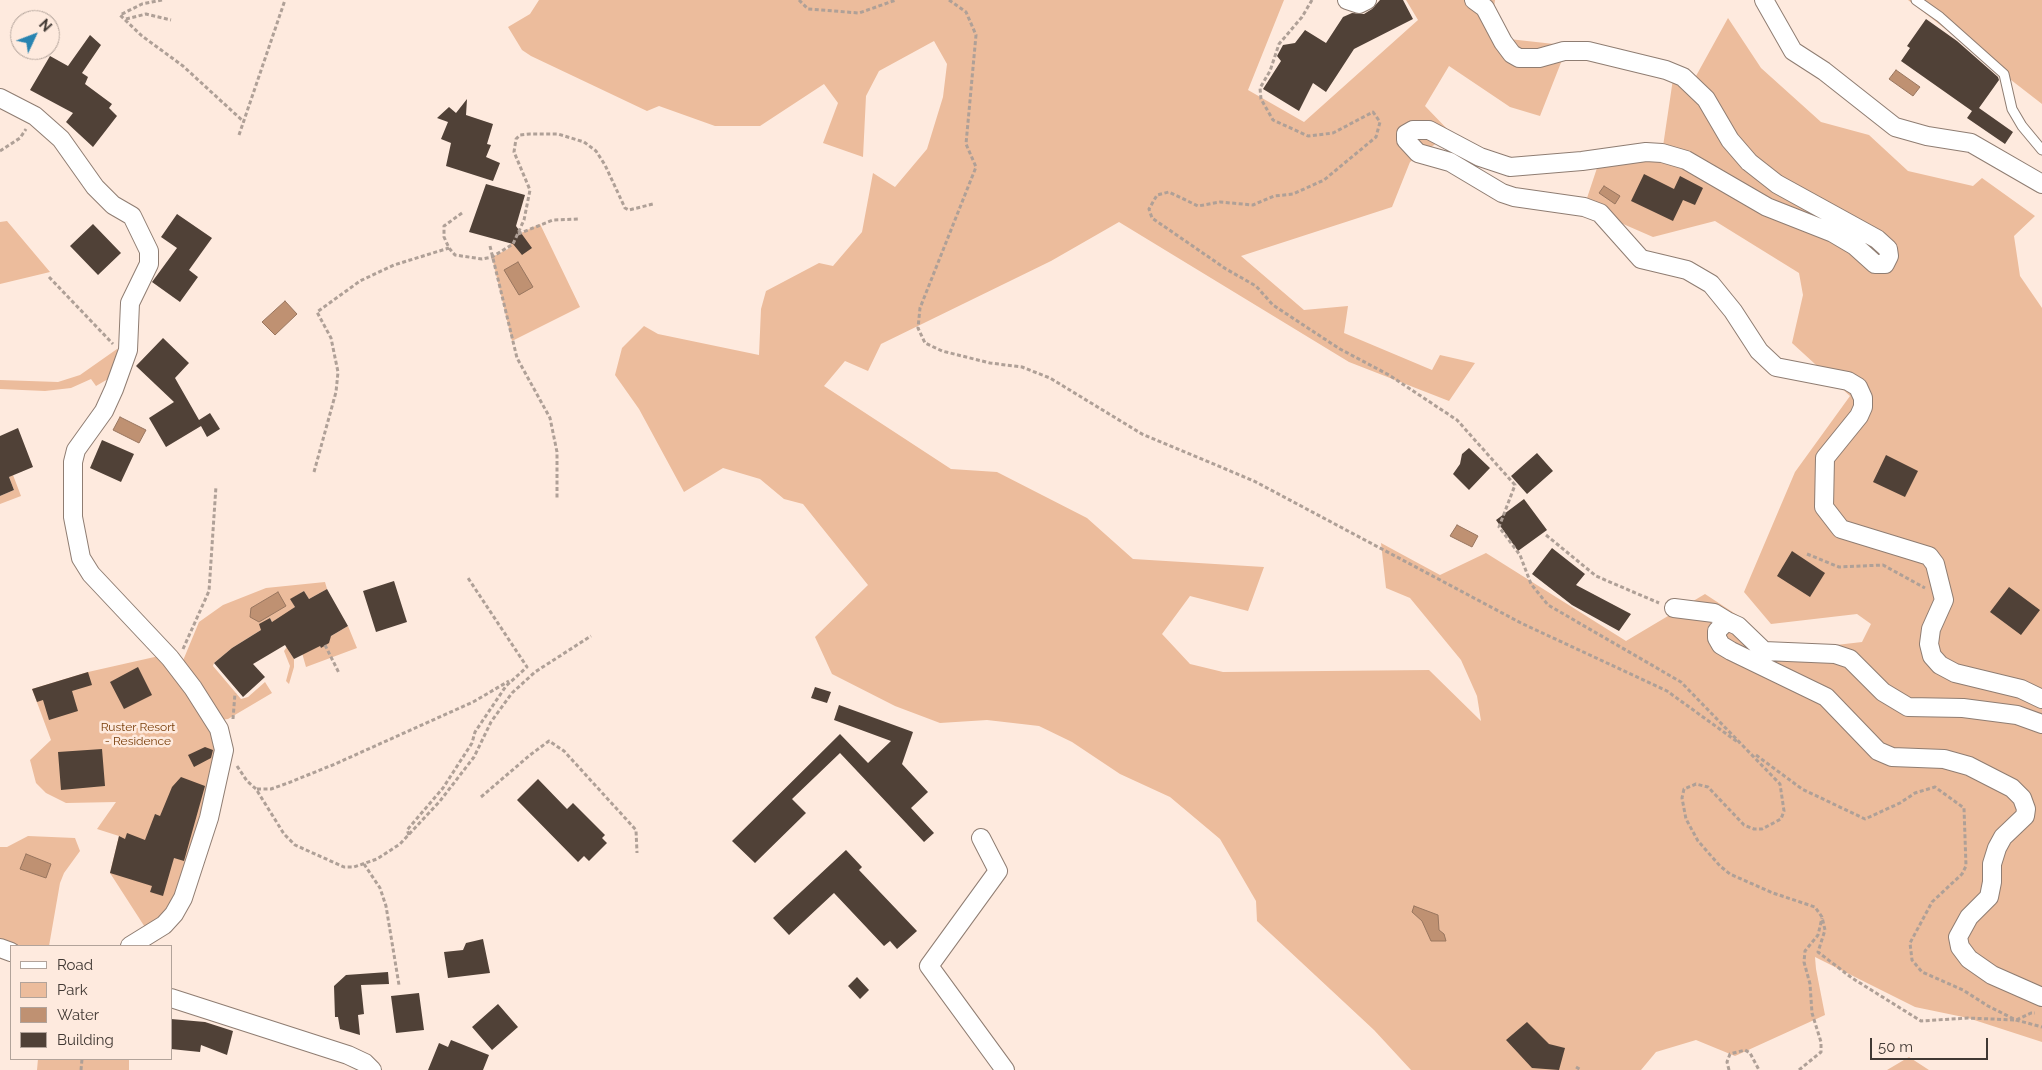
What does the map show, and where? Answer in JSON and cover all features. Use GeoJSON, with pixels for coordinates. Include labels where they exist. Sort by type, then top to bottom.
{"type":"FeatureCollection","features":[{"type":"Feature","properties":{"kind":"street"},"geometry":{"type":"LineString","coordinates":[[1348,0],[1359,4],[1367,0]]}},
{"type":"Feature","properties":{"kind":"street"},"geometry":{"type":"LineString","coordinates":[[1764,0],[1793,51],[1824,71],[1895,126],[1928,136],[1971,143],[2042,184]]}},
{"type":"Feature","properties":{"kind":"street"},"geometry":{"type":"LineString","coordinates":[[1482,3],[1503,42],[1512,54],[1519,58],[1540,58],[1564,52],[1588,52],[1666,70],[1683,77],[1706,99],[1730,140],[1749,162],[1777,184],[1888,248],[1889,256],[1885,264],[1875,264],[1855,246],[1833,234],[1767,207],[1686,160],[1662,153],[1646,152],[1582,161],[1510,167],[1480,157],[1429,130],[1413,130],[1406,134],[1406,140],[1418,153],[1450,162],[1502,193],[1514,197],[1584,207],[1600,213],[1641,259],[1687,270],[1711,284],[1733,311],[1759,351],[1776,367],[1848,381],[1858,387],[1863,398],[1863,407],[1859,416],[1825,458],[1824,507],[1841,529],[1929,556],[1939,574],[1944,600],[1931,630],[1929,644],[1932,656],[1940,665],[1955,673],[2021,689],[2042,698]]}},
{"type":"Feature","properties":{"kind":"street"},"geometry":{"type":"LineString","coordinates":[[0,98],[35,116],[61,139],[95,187],[113,204],[132,216],[149,251],[149,264],[130,303],[128,350],[104,411],[76,450],[73,462],[73,517],[81,558],[91,574],[176,666],[194,689],[219,729],[224,750],[222,766],[207,826],[183,898],[174,914],[164,925],[132,945]]}},
{"type":"Feature","properties":{"kind":"street"},"geometry":{"type":"LineString","coordinates":[[1674,608],[1714,613],[1727,622],[1738,626],[1764,651],[1835,654],[1850,659],[1883,692],[1908,707],[1972,709],[2017,715],[2042,724]]}},
{"type":"Feature","properties":{"kind":"street"},"geometry":{"type":"LineString","coordinates":[[1727,622],[1717,631],[1717,638],[1721,645],[1826,697],[1878,751],[1892,757],[1944,759],[1969,766],[2012,788],[2022,798],[2026,810],[2024,816],[2003,837],[1996,848],[1992,864],[1992,882],[1989,897],[1969,917],[1958,937],[1960,948],[1969,958],[1992,975],[2042,997]]}},
{"type":"Feature","properties":{"kind":"street"},"geometry":{"type":"LineString","coordinates":[[981,838],[998,870],[929,966],[1005,1070]]}},
{"type":"Feature","properties":{"kind":"street"},"geometry":{"type":"LineString","coordinates":[[172,998],[348,1055],[365,1063],[372,1070]]}},
{"type":"Feature","properties":{"kind":"lane"},"geometry":{"type":"LineString","coordinates":[[1916,0],[1940,17],[2004,74],[2012,109],[2022,126],[2042,150]]}},
{"type":"Feature","properties":{"kind":"path"},"geometry":{"type":"LineString","coordinates":[[162,0],[142,4],[120,15],[142,36],[183,66],[244,122]]}},
{"type":"Feature","properties":{"kind":"path"},"geometry":{"type":"LineString","coordinates":[[239,135],[285,0]]}},
{"type":"Feature","properties":{"kind":"path"},"geometry":{"type":"LineString","coordinates":[[799,0],[808,9],[859,13],[896,0]]}},
{"type":"Feature","properties":{"kind":"path"},"geometry":{"type":"LineString","coordinates":[[949,0],[966,12],[976,35],[966,144],[976,167],[920,308],[918,328],[925,343],[942,351],[990,363],[1022,367],[1050,378],[1142,434],[1254,481],[1521,623],[1668,691],[1802,789],[1864,818],[1900,803],[1915,793],[1935,787],[1964,808],[1966,838]]}},
{"type":"Feature","properties":{"kind":"path"},"geometry":{"type":"LineString","coordinates":[[1312,0],[1302,17],[1279,44],[1270,71],[1260,88],[1261,99],[1274,120],[1308,136],[1333,133],[1373,112],[1380,122],[1376,137],[1324,180],[1293,194],[1274,196],[1254,205],[1220,202],[1198,206],[1169,192],[1157,195],[1149,209],[1152,218],[1226,269],[1256,286],[1273,304],[1317,334],[1340,349],[1389,375],[1457,420],[1515,485],[1498,527],[1520,555],[1530,584],[1548,605],[1681,682],[1780,784],[1784,811],[1781,819],[1768,828],[1754,829],[1736,818],[1708,787],[1696,784],[1684,789],[1682,798],[1686,819],[1698,841],[1720,866],[1730,874],[1773,893],[1815,907],[1822,917],[1825,930],[1818,952],[1852,978],[1921,1021],[1968,1018],[2016,1020],[2031,1013],[2042,1014]]}},
{"type":"Feature","properties":{"kind":"path"},"geometry":{"type":"LineString","coordinates":[[126,19],[146,14],[171,20]]}},
{"type":"Feature","properties":{"kind":"path"},"geometry":{"type":"LineString","coordinates":[[0,151],[20,138],[35,116]]}},
{"type":"Feature","properties":{"kind":"path"},"geometry":{"type":"LineString","coordinates":[[462,213],[444,226],[444,237],[448,248],[455,255],[482,259],[508,249],[524,220],[530,190],[514,152],[516,139],[520,135],[558,134],[584,142],[596,151],[605,165],[625,208],[630,210],[653,204]]}},
{"type":"Feature","properties":{"kind":"path"},"geometry":{"type":"LineString","coordinates":[[517,234],[553,220],[578,219]]}},
{"type":"Feature","properties":{"kind":"path"},"geometry":{"type":"LineString","coordinates":[[490,246],[517,358],[550,418],[557,452],[557,498]]}},
{"type":"Feature","properties":{"kind":"path"},"geometry":{"type":"LineString","coordinates":[[314,472],[336,392],[338,372],[331,338],[317,312],[360,281],[394,265],[448,248]]}},
{"type":"Feature","properties":{"kind":"path"},"geometry":{"type":"LineString","coordinates":[[49,277],[125,358]]}},
{"type":"Feature","properties":{"kind":"path"},"geometry":{"type":"LineString","coordinates":[[176,666],[209,592],[216,486]]}},
{"type":"Feature","properties":{"kind":"path"},"geometry":{"type":"LineString","coordinates":[[1546,535],[1596,576],[1632,593],[1674,608]]}},
{"type":"Feature","properties":{"kind":"path"},"geometry":{"type":"LineString","coordinates":[[1807,554],[1840,567],[1883,565],[1913,580],[1931,593],[1940,608]]}},
{"type":"Feature","properties":{"kind":"path"},"geometry":{"type":"LineString","coordinates":[[256,789],[271,789],[335,764],[473,702],[513,679],[527,667],[468,578]]}},
{"type":"Feature","properties":{"kind":"path"},"geometry":{"type":"LineString","coordinates":[[234,762],[246,781],[256,789],[284,834],[295,845],[344,867],[364,864],[400,844],[440,801],[474,757],[491,722],[512,693],[535,672],[591,636]]}},
{"type":"Feature","properties":{"kind":"path"},"geometry":{"type":"LineString","coordinates":[[326,645],[339,673]]}},
{"type":"Feature","properties":{"kind":"path"},"geometry":{"type":"LineString","coordinates":[[409,834],[407,830],[444,788],[472,743],[475,732],[513,679]]}},
{"type":"Feature","properties":{"kind":"path"},"geometry":{"type":"LineString","coordinates":[[232,722],[235,693]]}},
{"type":"Feature","properties":{"kind":"path"},"geometry":{"type":"LineString","coordinates":[[481,797],[549,741],[564,750],[636,830],[636,852]]}},
{"type":"Feature","properties":{"kind":"path"},"geometry":{"type":"LineString","coordinates":[[364,864],[380,888],[386,906],[399,985]]}},
{"type":"Feature","properties":{"kind":"path"},"geometry":{"type":"LineString","coordinates":[[1799,1070],[1821,1052],[1821,1042],[1812,1013],[1810,984],[1804,962],[1805,951],[1818,935],[1822,917]]}},
{"type":"Feature","properties":{"kind":"path"},"geometry":{"type":"LineString","coordinates":[[1729,1070],[1726,1062],[1730,1054],[1745,1050],[1750,1053],[1759,1070]]}},
{"type":"Feature","properties":{"kind":"path"},"geometry":{"type":"LineString","coordinates":[[1576,1067],[1581,1070]]}},
{"type":"Feature","properties":{"kind":"green space"},"geometry":{"type":"Polygon","coordinates":[[[539,0],[1284,0],[1248,90],[1304,122],[1418,20],[1406,0],[1495,0],[1494,8],[1509,39],[1563,45],[1562,60],[1540,116],[1510,107],[1449,66],[1425,106],[1451,133],[1410,162],[1392,207],[1241,256],[1304,310],[1348,306],[1344,333],[1432,370],[1440,355],[1475,363],[1449,401],[1349,362],[1119,222],[1051,261],[881,344],[868,371],[845,361],[824,386],[951,469],[997,472],[1087,518],[1133,559],[1264,567],[1248,611],[1190,596],[1162,634],[1190,664],[1223,672],[1429,670],[1481,721],[1477,696],[1461,660],[1410,598],[1386,588],[1381,543],[1440,575],[1486,553],[1626,641],[1705,594],[1737,615],[1766,644],[1819,647],[1862,642],[1871,624],[1857,614],[1771,624],[1744,592],[1795,472],[1850,396],[1792,343],[1803,295],[1799,273],[1715,221],[1653,237],[1584,207],[1600,159],[1662,153],[1673,79],[1696,76],[1728,18],[1761,68],[1821,122],[1869,135],[1908,171],[1973,186],[1982,178],[2035,216],[2014,236],[2020,276],[2042,308],[2042,1042],[1968,1018],[1915,1007],[1815,957],[1825,1015],[1735,1056],[1696,1040],[1656,1052],[1641,1070],[1411,1070],[1374,1030],[1257,921],[1256,901],[1220,839],[1170,797],[1120,774],[1072,742],[1039,726],[987,720],[940,723],[895,706],[832,674],[815,637],[868,585],[803,504],[784,499],[760,479],[723,468],[684,492],[639,409],[615,375],[622,348],[644,326],[658,334],[759,355],[761,309],[766,291],[819,263],[833,266],[862,232],[873,173],[895,187],[927,149],[943,97],[947,64],[934,41],[879,71],[866,96],[863,157],[823,143],[838,103],[824,84],[760,126],[715,126],[659,106],[647,111],[531,56],[522,50],[508,27],[530,14],[539,0]]]}},
{"type":"Feature","properties":{"kind":"green space"},"geometry":{"type":"Polygon","coordinates":[[[1908,0],[2042,0],[2042,104],[1908,0]]]}},
{"type":"Feature","properties":{"kind":"green space"},"geometry":{"type":"Polygon","coordinates":[[[7,221],[50,272],[0,284],[0,222],[7,221]]]}},
{"type":"Feature","properties":{"kind":"green space"},"geometry":{"type":"Polygon","coordinates":[[[540,224],[580,307],[512,341],[492,257],[508,249],[517,235],[540,224]]]}},
{"type":"Feature","properties":{"kind":"green space"},"geometry":{"type":"Polygon","coordinates":[[[117,349],[125,357],[120,372],[96,386],[91,379],[71,388],[45,391],[0,389],[0,380],[58,382],[80,375],[117,349]]]}},
{"type":"Feature","properties":{"kind":"green space"},"geometry":{"type":"Polygon","coordinates":[[[13,475],[21,496],[0,504],[0,496],[14,490],[9,477],[13,475]]]}},
{"type":"Feature","properties":{"kind":"green space"},"geometry":{"type":"Polygon","coordinates":[[[325,582],[327,589],[309,599],[304,591],[291,599],[295,607],[276,628],[270,618],[261,630],[232,648],[214,663],[213,666],[241,699],[248,697],[265,682],[272,693],[228,719],[220,720],[182,663],[199,622],[223,605],[266,588],[325,582]]]}},
{"type":"Feature","properties":{"kind":"green space"},"geometry":{"type":"Polygon","coordinates":[[[348,626],[357,648],[306,667],[302,653],[318,643],[321,648],[331,636],[348,626]]]}},
{"type":"Feature","properties":{"kind":"green space"},"geometry":{"type":"Polygon","coordinates":[[[290,642],[289,651],[294,659],[294,667],[289,684],[286,681],[290,666],[284,651],[290,642]]]}},
{"type":"Feature","properties":{"kind":"green space","name":"Ruster Resort - Residence"},"geometry":{"type":"Polygon","coordinates":[[[159,656],[219,729],[195,866],[150,935],[110,873],[119,836],[97,829],[116,802],[66,803],[46,793],[36,783],[30,760],[51,740],[32,689],[88,672],[159,656]]]}},
{"type":"Feature","properties":{"kind":"green space"},"geometry":{"type":"Polygon","coordinates":[[[28,836],[75,838],[80,851],[64,873],[60,883],[49,945],[10,945],[10,948],[0,948],[0,847],[7,847],[28,836]]]}},
{"type":"Feature","properties":{"kind":"green space"},"geometry":{"type":"Polygon","coordinates":[[[1909,1057],[1929,1070],[1887,1070],[1909,1057]]]}},
{"type":"Feature","properties":{"kind":"green space"},"geometry":{"type":"Polygon","coordinates":[[[38,1060],[129,1060],[129,1070],[37,1070],[38,1060]]]}},
{"type":"Feature","properties":{"kind":"water"},"geometry":{"type":"Polygon","coordinates":[[[1896,70],[1920,87],[1913,96],[1889,79],[1896,70]]]}},
{"type":"Feature","properties":{"kind":"water"},"geometry":{"type":"Polygon","coordinates":[[[1604,186],[1620,196],[1615,204],[1599,193],[1604,186]]]}},
{"type":"Feature","properties":{"kind":"water"},"geometry":{"type":"Polygon","coordinates":[[[518,262],[533,287],[519,295],[504,270],[518,262]]]}},
{"type":"Feature","properties":{"kind":"water"},"geometry":{"type":"Polygon","coordinates":[[[285,301],[297,314],[275,335],[262,322],[285,301]]]}},
{"type":"Feature","properties":{"kind":"water"},"geometry":{"type":"Polygon","coordinates":[[[120,417],[146,430],[139,443],[113,430],[120,417]]]}},
{"type":"Feature","properties":{"kind":"water"},"geometry":{"type":"Polygon","coordinates":[[[1457,525],[1478,536],[1472,547],[1450,536],[1457,525]]]}},
{"type":"Feature","properties":{"kind":"water"},"geometry":{"type":"Polygon","coordinates":[[[278,592],[286,606],[259,622],[250,617],[251,608],[278,592]]]}},
{"type":"Feature","properties":{"kind":"water"},"geometry":{"type":"Polygon","coordinates":[[[26,854],[51,864],[46,878],[20,869],[26,854]]]}},
{"type":"Feature","properties":{"kind":"water"},"geometry":{"type":"Polygon","coordinates":[[[1414,906],[1438,915],[1439,930],[1444,934],[1446,941],[1431,941],[1422,921],[1412,912],[1414,906]]]}},
{"type":"Feature","properties":{"kind":"building"},"geometry":{"type":"Polygon","coordinates":[[[1380,0],[1403,0],[1413,19],[1354,49],[1326,92],[1313,83],[1299,111],[1263,89],[1281,61],[1277,56],[1283,45],[1295,43],[1305,30],[1326,43],[1343,17],[1352,13],[1364,14],[1372,9],[1380,0]]]}},
{"type":"Feature","properties":{"kind":"building"},"geometry":{"type":"Polygon","coordinates":[[[1926,19],[1957,41],[1998,77],[1999,80],[1979,108],[2013,132],[2005,144],[1967,118],[1972,111],[1901,61],[1910,48],[1907,46],[1926,19]]]}},
{"type":"Feature","properties":{"kind":"building"},"geometry":{"type":"Polygon","coordinates":[[[90,35],[101,45],[82,73],[88,77],[85,84],[112,104],[109,108],[117,116],[93,147],[66,122],[73,113],[30,90],[48,60],[57,60],[68,66],[90,35]]]}},
{"type":"Feature","properties":{"kind":"building"},"geometry":{"type":"Polygon","coordinates":[[[467,99],[466,115],[493,124],[487,144],[491,145],[486,157],[500,163],[493,181],[446,166],[451,143],[441,139],[448,122],[437,118],[449,107],[456,113],[467,99]]]}},
{"type":"Feature","properties":{"kind":"building"},"geometry":{"type":"Polygon","coordinates":[[[1644,174],[1674,189],[1680,176],[1703,188],[1695,205],[1683,200],[1673,221],[1631,201],[1644,174]]]}},
{"type":"Feature","properties":{"kind":"building"},"geometry":{"type":"Polygon","coordinates":[[[486,184],[525,195],[516,226],[532,248],[522,255],[513,244],[469,232],[486,184]]]}},
{"type":"Feature","properties":{"kind":"building"},"geometry":{"type":"Polygon","coordinates":[[[177,214],[212,238],[189,270],[198,277],[180,302],[152,282],[177,248],[161,237],[177,214]]]}},
{"type":"Feature","properties":{"kind":"building"},"geometry":{"type":"Polygon","coordinates":[[[93,224],[121,253],[98,275],[70,246],[93,224]]]}},
{"type":"Feature","properties":{"kind":"building"},"geometry":{"type":"Polygon","coordinates":[[[163,338],[189,363],[175,378],[199,420],[210,413],[220,429],[207,437],[201,426],[166,447],[149,418],[174,402],[136,366],[163,338]]]}},
{"type":"Feature","properties":{"kind":"building"},"geometry":{"type":"Polygon","coordinates":[[[18,428],[33,467],[9,477],[14,490],[0,496],[0,436],[18,428]]]}},
{"type":"Feature","properties":{"kind":"building"},"geometry":{"type":"Polygon","coordinates":[[[102,440],[134,454],[121,482],[90,468],[102,440]]]}},
{"type":"Feature","properties":{"kind":"building"},"geometry":{"type":"Polygon","coordinates":[[[1469,448],[1490,468],[1469,490],[1453,474],[1460,464],[1462,454],[1469,448]]]}},
{"type":"Feature","properties":{"kind":"building"},"geometry":{"type":"Polygon","coordinates":[[[1537,453],[1553,471],[1527,494],[1511,476],[1537,453]]]}},
{"type":"Feature","properties":{"kind":"building"},"geometry":{"type":"Polygon","coordinates":[[[1886,455],[1918,471],[1905,497],[1873,482],[1886,455]]]}},
{"type":"Feature","properties":{"kind":"building"},"geometry":{"type":"Polygon","coordinates":[[[1524,499],[1547,530],[1518,551],[1496,520],[1524,499]]]}},
{"type":"Feature","properties":{"kind":"building"},"geometry":{"type":"Polygon","coordinates":[[[1552,548],[1585,574],[1576,585],[1631,614],[1619,631],[1572,605],[1532,574],[1552,548]]]}},
{"type":"Feature","properties":{"kind":"building"},"geometry":{"type":"Polygon","coordinates":[[[1792,551],[1825,573],[1810,597],[1777,576],[1792,551]]]}},
{"type":"Feature","properties":{"kind":"building"},"geometry":{"type":"Polygon","coordinates":[[[394,581],[407,622],[376,632],[363,591],[394,581]]]}},
{"type":"Feature","properties":{"kind":"building"},"geometry":{"type":"Polygon","coordinates":[[[2009,587],[2040,610],[2021,635],[1990,612],[2009,587]]]}},
{"type":"Feature","properties":{"kind":"building"},"geometry":{"type":"Polygon","coordinates":[[[327,589],[348,626],[331,636],[329,643],[321,648],[320,646],[294,659],[285,645],[253,664],[265,677],[243,697],[214,663],[232,648],[261,630],[259,624],[270,618],[272,622],[295,607],[290,599],[304,591],[309,599],[327,589]]]}},
{"type":"Feature","properties":{"kind":"building"},"geometry":{"type":"Polygon","coordinates":[[[138,667],[152,695],[124,709],[110,682],[138,667]]]}},
{"type":"Feature","properties":{"kind":"building"},"geometry":{"type":"Polygon","coordinates":[[[88,672],[92,685],[72,691],[78,711],[49,720],[43,700],[37,702],[32,689],[88,672]]]}},
{"type":"Feature","properties":{"kind":"building"},"geometry":{"type":"Polygon","coordinates":[[[815,687],[831,692],[827,703],[811,698],[815,687]]]}},
{"type":"Feature","properties":{"kind":"building"},"geometry":{"type":"Polygon","coordinates":[[[839,705],[913,732],[902,764],[928,792],[911,808],[934,833],[924,842],[840,753],[792,799],[806,813],[755,863],[732,841],[840,734],[868,763],[891,741],[834,720],[839,705]]]}},
{"type":"Feature","properties":{"kind":"building"},"geometry":{"type":"Polygon","coordinates":[[[205,747],[213,750],[211,758],[194,767],[188,755],[205,747]]]}},
{"type":"Feature","properties":{"kind":"building"},"geometry":{"type":"Polygon","coordinates":[[[102,749],[105,786],[61,790],[58,752],[102,749]]]}},
{"type":"Feature","properties":{"kind":"building"},"geometry":{"type":"Polygon","coordinates":[[[181,777],[205,786],[184,861],[174,858],[163,896],[150,892],[152,886],[110,873],[119,836],[125,839],[127,833],[145,840],[155,814],[160,816],[172,787],[181,777]]]}},
{"type":"Feature","properties":{"kind":"building"},"geometry":{"type":"Polygon","coordinates":[[[538,779],[567,809],[573,803],[605,835],[602,838],[607,843],[589,861],[584,856],[578,862],[517,800],[538,779]]]}},
{"type":"Feature","properties":{"kind":"building"},"geometry":{"type":"Polygon","coordinates":[[[846,850],[862,867],[859,870],[917,931],[897,949],[890,941],[884,946],[834,893],[789,935],[773,918],[846,850]]]}},
{"type":"Feature","properties":{"kind":"building"},"geometry":{"type":"Polygon","coordinates":[[[483,939],[490,973],[448,978],[444,952],[463,950],[466,943],[483,939]]]}},
{"type":"Feature","properties":{"kind":"building"},"geometry":{"type":"Polygon","coordinates":[[[388,972],[389,984],[361,985],[364,1014],[358,1015],[360,1035],[340,1029],[338,1017],[335,1017],[334,986],[346,975],[388,972]]]}},
{"type":"Feature","properties":{"kind":"building"},"geometry":{"type":"Polygon","coordinates":[[[857,977],[869,990],[860,999],[848,986],[857,977]]]}},
{"type":"Feature","properties":{"kind":"building"},"geometry":{"type":"Polygon","coordinates":[[[419,993],[424,1030],[396,1033],[391,996],[419,993]]]}},
{"type":"Feature","properties":{"kind":"building"},"geometry":{"type":"Polygon","coordinates":[[[498,1004],[518,1027],[492,1050],[472,1027],[498,1004]]]}},
{"type":"Feature","properties":{"kind":"building"},"geometry":{"type":"Polygon","coordinates":[[[172,1019],[205,1022],[233,1031],[227,1055],[201,1045],[200,1052],[172,1049],[172,1019]]]}},
{"type":"Feature","properties":{"kind":"building"},"geometry":{"type":"Polygon","coordinates":[[[1527,1022],[1549,1044],[1565,1048],[1559,1070],[1532,1068],[1506,1040],[1527,1022]]]}},
{"type":"Feature","properties":{"kind":"building"},"geometry":{"type":"Polygon","coordinates":[[[451,1040],[489,1055],[483,1070],[428,1070],[439,1043],[448,1047],[451,1040]]]}}]}
